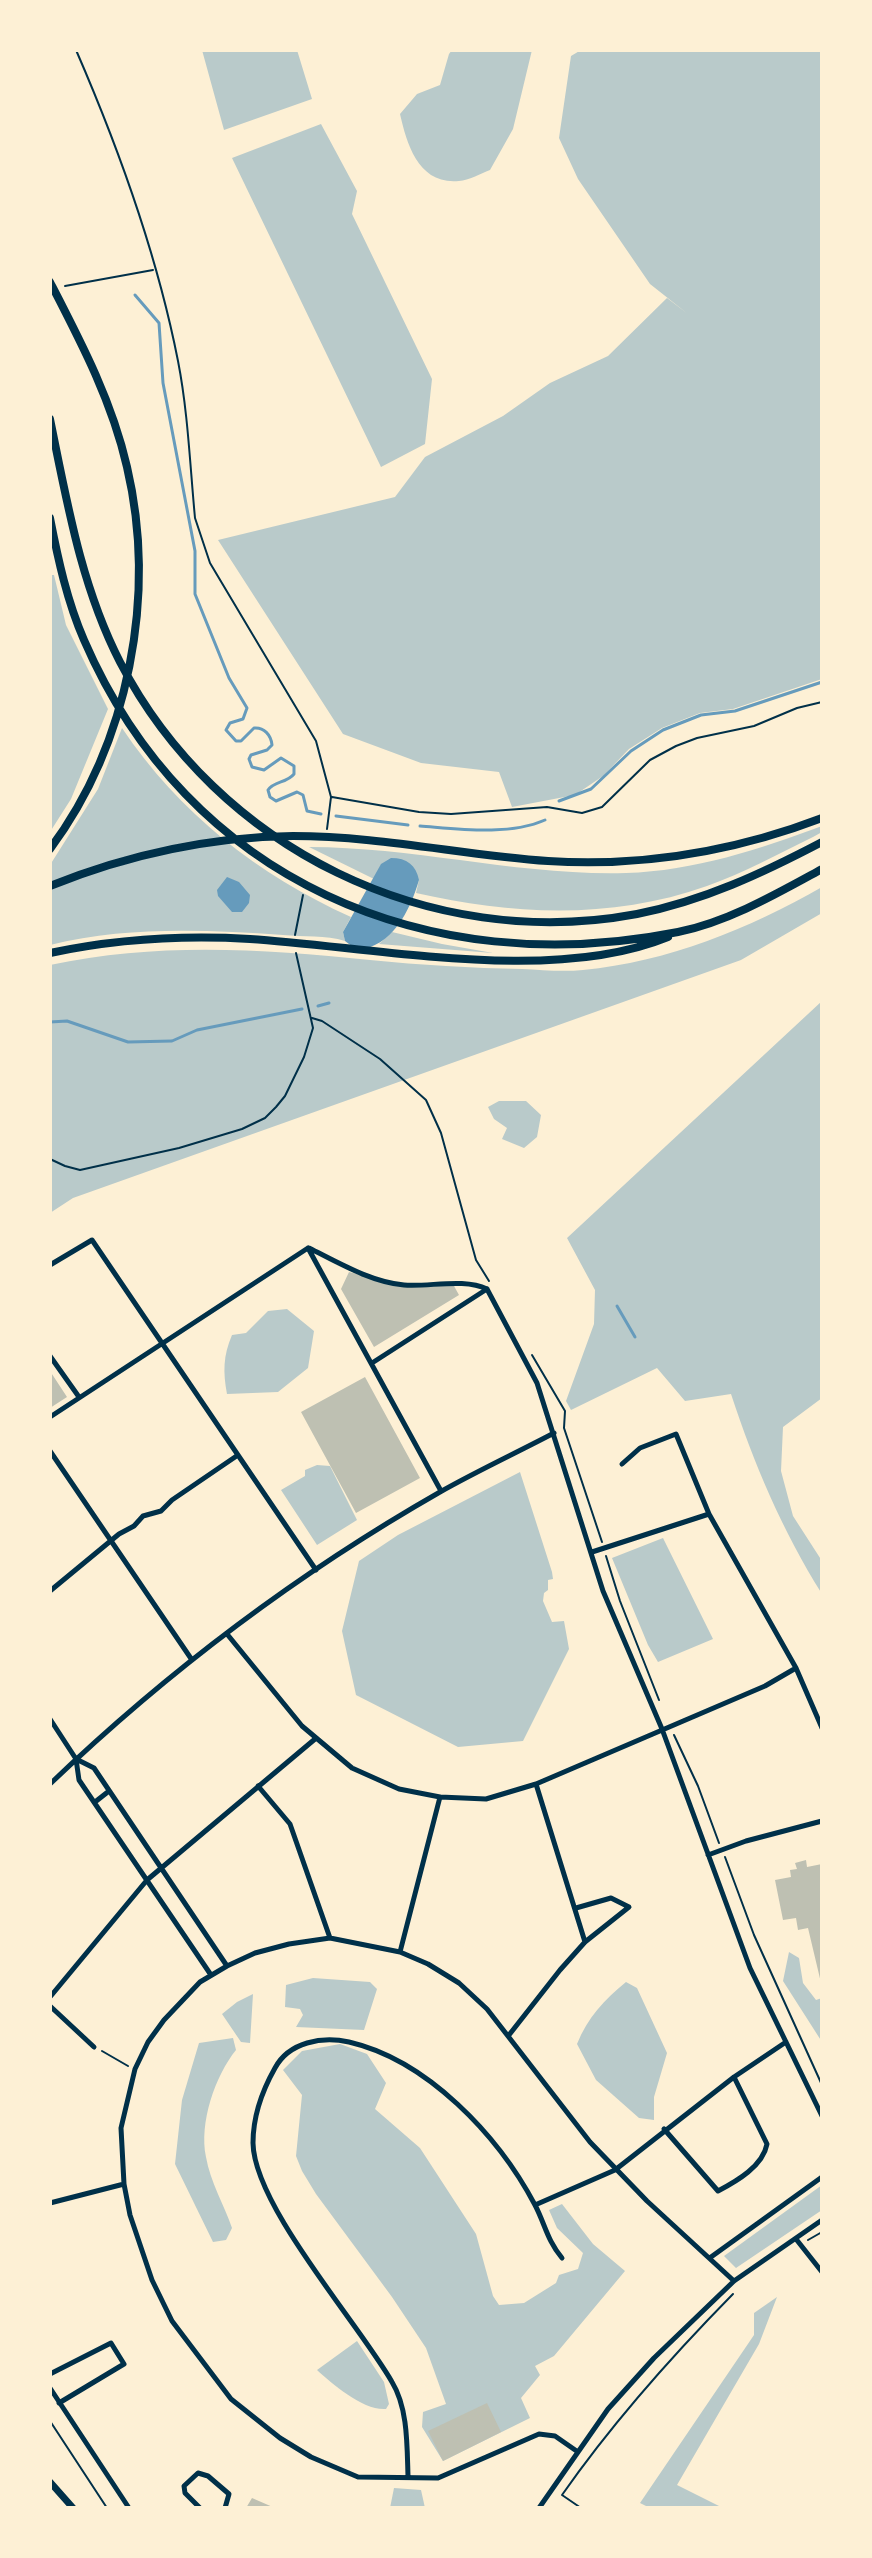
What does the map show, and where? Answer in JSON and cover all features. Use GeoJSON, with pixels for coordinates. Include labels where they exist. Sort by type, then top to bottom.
{"type":"FeatureCollection","features":[{"type":"Feature","properties":{"kind":"highway"},"geometry":{"type":"LineString","coordinates":[[50,282],[104,392],[122,448],[134,510],[138,591],[136,627],[114,727],[78,805],[50,849]]}},
{"type":"Feature","properties":{"kind":"highway"},"geometry":{"type":"LineString","coordinates":[[50,419],[76,542],[106,632],[132,685],[193,767],[241,813],[312,861],[356,883],[417,904],[476,917],[558,922],[638,913],[680,903],[729,887],[822,842]]}},
{"type":"Feature","properties":{"kind":"highway"},"geometry":{"type":"LineString","coordinates":[[50,518],[73,611],[98,669],[134,731],[200,808],[248,849],[312,889],[347,905],[409,927],[473,940],[520,945],[564,945],[680,932]]}},
{"type":"Feature","properties":{"kind":"highway"},"geometry":{"type":"LineString","coordinates":[[50,886],[138,856],[200,844],[266,837],[362,839],[516,858],[604,863],[695,855],[755,841],[822,818]]}},
{"type":"Feature","properties":{"kind":"highway"},"geometry":{"type":"LineString","coordinates":[[50,953],[113,942],[178,938],[250,939],[472,958],[555,959],[590,956],[628,950],[744,908],[822,869]]}},
{"type":"Feature","properties":{"kind":"main road"},"geometry":{"type":"LineString","coordinates":[[50,2482],[73,2508]]}},
{"type":"Feature","properties":{"kind":"street"},"geometry":{"type":"LineString","coordinates":[[50,1265],[92,1240],[316,1570]]}},
{"type":"Feature","properties":{"kind":"street"},"geometry":{"type":"LineString","coordinates":[[308,1248],[359,1273],[402,1285],[458,1284],[490,1288],[537,1383],[603,1591],[662,1729],[750,1968],[822,2116]]}},
{"type":"Feature","properties":{"kind":"street"},"geometry":{"type":"LineString","coordinates":[[50,1417],[308,1248]]}},
{"type":"Feature","properties":{"kind":"street"},"geometry":{"type":"LineString","coordinates":[[308,1248],[441,1491]]}},
{"type":"Feature","properties":{"kind":"street"},"geometry":{"type":"LineString","coordinates":[[372,1363],[490,1288]]}},
{"type":"Feature","properties":{"kind":"street"},"geometry":{"type":"LineString","coordinates":[[50,1356],[79,1397]]}},
{"type":"Feature","properties":{"kind":"street"},"geometry":{"type":"LineString","coordinates":[[50,1784],[192,1660],[316,1570],[441,1491],[554,1433]]}},
{"type":"Feature","properties":{"kind":"street"},"geometry":{"type":"LineString","coordinates":[[622,1464],[640,1448],[676,1434],[709,1514],[796,1668],[822,1728]]}},
{"type":"Feature","properties":{"kind":"street"},"geometry":{"type":"LineString","coordinates":[[50,1451],[192,1660]]}},
{"type":"Feature","properties":{"kind":"street"},"geometry":{"type":"LineString","coordinates":[[50,1591],[143,1516],[161,1511],[172,1500],[238,1455]]}},
{"type":"Feature","properties":{"kind":"street"},"geometry":{"type":"LineString","coordinates":[[592,1552],[709,1514]]}},
{"type":"Feature","properties":{"kind":"street"},"geometry":{"type":"LineString","coordinates":[[227,1634],[315,1739],[352,1768],[399,1789],[440,1797],[486,1799],[536,1784],[765,1686],[796,1668]]}},
{"type":"Feature","properties":{"kind":"street"},"geometry":{"type":"LineString","coordinates":[[50,1719],[76,1759],[79,1780],[211,1975]]}},
{"type":"Feature","properties":{"kind":"street"},"geometry":{"type":"LineString","coordinates":[[50,1997],[147,1880],[315,1739]]}},
{"type":"Feature","properties":{"kind":"street"},"geometry":{"type":"LineString","coordinates":[[76,1759],[94,1768],[227,1966]]}},
{"type":"Feature","properties":{"kind":"street"},"geometry":{"type":"LineString","coordinates":[[536,1784],[585,1942]]}},
{"type":"Feature","properties":{"kind":"street"},"geometry":{"type":"LineString","coordinates":[[258,1786],[290,1824],[330,1938]]}},
{"type":"Feature","properties":{"kind":"street"},"geometry":{"type":"LineString","coordinates":[[95,1802],[109,1791]]}},
{"type":"Feature","properties":{"kind":"street"},"geometry":{"type":"LineString","coordinates":[[400,1952],[440,1797]]}},
{"type":"Feature","properties":{"kind":"street"},"geometry":{"type":"LineString","coordinates":[[708,1855],[746,1841],[822,1821]]}},
{"type":"Feature","properties":{"kind":"street"},"geometry":{"type":"LineString","coordinates":[[509,2035],[585,1942],[629,1907],[611,1898],[576,1908]]}},
{"type":"Feature","properties":{"kind":"street"},"geometry":{"type":"LineString","coordinates":[[578,2452],[555,2436],[539,2434],[438,2478],[358,2477],[311,2457],[280,2438],[231,2399],[172,2321],[157,2292],[130,2215],[124,2184],[121,2128],[135,2069],[148,2042],[164,2020],[211,1975],[255,1953],[289,1944],[330,1938],[400,1952],[428,1964],[459,1983],[487,2009],[615,2170],[734,2281]]}},
{"type":"Feature","properties":{"kind":"street"},"geometry":{"type":"LineString","coordinates":[[50,2006],[94,2047]]}},
{"type":"Feature","properties":{"kind":"street"},"geometry":{"type":"LineString","coordinates":[[408,2476],[405,2426],[394,2384],[284,2221],[261,2177],[253,2145],[257,2109],[277,2064],[305,2043],[334,2039],[368,2046],[434,2084],[463,2109],[492,2142],[535,2205],[548,2241],[562,2258]]}},
{"type":"Feature","properties":{"kind":"street"},"geometry":{"type":"LineString","coordinates":[[535,2205],[615,2170],[664,2129],[786,2042]]}},
{"type":"Feature","properties":{"kind":"street"},"geometry":{"type":"LineString","coordinates":[[664,2129],[718,2191],[757,2165],[765,2154],[767,2144],[734,2077]]}},
{"type":"Feature","properties":{"kind":"street"},"geometry":{"type":"LineString","coordinates":[[711,2257],[822,2177]]}},
{"type":"Feature","properties":{"kind":"street"},"geometry":{"type":"LineString","coordinates":[[50,2203],[124,2184]]}},
{"type":"Feature","properties":{"kind":"street"},"geometry":{"type":"LineString","coordinates":[[539,2508],[608,2409],[654,2358],[734,2281],[822,2220]]}},
{"type":"Feature","properties":{"kind":"street"},"geometry":{"type":"LineString","coordinates":[[796,2239],[822,2272]]}},
{"type":"Feature","properties":{"kind":"street"},"geometry":{"type":"LineString","coordinates":[[50,2374],[111,2343],[124,2364],[59,2403]]}},
{"type":"Feature","properties":{"kind":"street"},"geometry":{"type":"LineString","coordinates":[[50,2388],[129,2508]]}},
{"type":"Feature","properties":{"kind":"street"},"geometry":{"type":"LineString","coordinates":[[200,2508],[185,2493],[184,2486],[198,2473],[208,2476],[229,2494],[225,2508]]}},
{"type":"Feature","properties":{"kind":"path"},"geometry":{"type":"LineString","coordinates":[[76,50],[103,112],[133,196],[178,359],[200,540],[210,563],[310,729],[324,766],[331,797],[325,837]]}},
{"type":"Feature","properties":{"kind":"path"},"geometry":{"type":"LineString","coordinates":[[61,287],[154,269]]}},
{"type":"Feature","properties":{"kind":"path"},"geometry":{"type":"LineString","coordinates":[[331,797],[419,812],[478,814],[547,807],[582,813],[602,807],[650,760],[676,746],[697,738],[754,726],[797,708],[822,702]]}},
{"type":"Feature","properties":{"kind":"path"},"geometry":{"type":"LineString","coordinates":[[50,1159],[80,1170],[179,1148],[242,1129],[265,1118],[285,1096],[304,1057],[313,1028],[295,944],[297,915],[305,890]]}},
{"type":"Feature","properties":{"kind":"path"},"geometry":{"type":"LineString","coordinates":[[311,1018],[322,1021],[380,1059],[426,1100],[441,1133],[476,1260],[490,1288]]}},
{"type":"Feature","properties":{"kind":"path"},"geometry":{"type":"LineString","coordinates":[[533,1356],[565,1411],[564,1428],[620,1601],[669,1725],[698,1786],[754,1935],[822,2085]]}},
{"type":"Feature","properties":{"kind":"path"},"geometry":{"type":"LineString","coordinates":[[94,2047],[135,2069]]}},
{"type":"Feature","properties":{"kind":"path"},"geometry":{"type":"LineString","coordinates":[[807,2241],[822,2232]]}},
{"type":"Feature","properties":{"kind":"path"},"geometry":{"type":"LineString","coordinates":[[581,2508],[562,2495],[589,2457],[650,2380],[740,2287]]}},
{"type":"Feature","properties":{"kind":"path"},"geometry":{"type":"LineString","coordinates":[[50,2421],[107,2508]]}},
{"type":"Feature","properties":{"kind":"shaded area"},"geometry":{"type":"Polygon","coordinates":[[[202,50],[297,50],[312,99],[224,130],[202,50]]]}},
{"type":"Feature","properties":{"kind":"shaded area"},"geometry":{"type":"Polygon","coordinates":[[[452,50],[532,50],[513,129],[490,170],[459,181],[445,181],[434,177],[417,161],[400,114],[417,94],[440,85],[452,50]]]}},
{"type":"Feature","properties":{"kind":"shaded area"},"geometry":{"type":"Polygon","coordinates":[[[581,50],[822,50],[822,679],[733,709],[700,713],[662,728],[629,749],[603,776],[575,795],[512,807],[499,772],[421,763],[343,734],[218,540],[395,497],[425,457],[503,416],[550,383],[608,356],[667,298],[688,314],[650,284],[578,179],[559,138],[571,56],[581,50]]]}},
{"type":"Feature","properties":{"kind":"shaded area"},"geometry":{"type":"Polygon","coordinates":[[[321,124],[357,191],[352,214],[432,379],[425,444],[381,467],[232,158],[321,124]]]}},
{"type":"Feature","properties":{"kind":"shaded area"},"geometry":{"type":"Polygon","coordinates":[[[50,575],[54,575],[66,625],[108,709],[71,799],[50,832],[50,575]]]}},
{"type":"Feature","properties":{"kind":"shaded area"},"geometry":{"type":"Polygon","coordinates":[[[122,728],[169,787],[223,839],[284,882],[351,917],[343,932],[345,941],[314,936],[166,931],[108,935],[50,945],[50,865],[98,789],[122,728]]]}},
{"type":"Feature","properties":{"kind":"shaded area"},"geometry":{"type":"Polygon","coordinates":[[[822,826],[822,832],[813,837],[707,886],[635,905],[598,909],[489,906],[416,893],[419,880],[381,865],[374,879],[309,847],[389,851],[547,870],[626,873],[702,863],[822,826]]]}},
{"type":"Feature","properties":{"kind":"shaded area"},"geometry":{"type":"Polygon","coordinates":[[[822,887],[822,913],[741,960],[73,1198],[50,1213],[50,965],[130,953],[210,950],[465,967],[583,970],[646,960],[707,941],[766,917],[822,887]]]}},
{"type":"Feature","properties":{"kind":"shaded area"},"geometry":{"type":"Polygon","coordinates":[[[392,932],[442,944],[493,953],[379,944],[392,932]]]}},
{"type":"Feature","properties":{"kind":"shaded area"},"geometry":{"type":"Polygon","coordinates":[[[822,1001],[822,1398],[783,1427],[781,1471],[793,1516],[822,1561],[822,1594],[770,1496],[731,1394],[685,1401],[657,1368],[571,1410],[566,1401],[594,1324],[595,1290],[567,1238],[822,1001]]]}},
{"type":"Feature","properties":{"kind":"shaded area"},"geometry":{"type":"Polygon","coordinates":[[[499,1101],[526,1101],[541,1115],[537,1137],[524,1148],[502,1139],[507,1128],[494,1119],[488,1107],[499,1101]]]}},
{"type":"Feature","properties":{"kind":"shaded area"},"geometry":{"type":"Polygon","coordinates":[[[287,1309],[314,1331],[308,1368],[278,1392],[227,1394],[225,1364],[232,1335],[246,1333],[268,1311],[287,1309]]]}},
{"type":"Feature","properties":{"kind":"shaded area"},"geometry":{"type":"Polygon","coordinates":[[[317,1465],[330,1466],[357,1520],[317,1545],[281,1490],[305,1476],[305,1470],[317,1465]]]}},
{"type":"Feature","properties":{"kind":"shaded area"},"geometry":{"type":"Polygon","coordinates":[[[520,1472],[552,1572],[553,1579],[548,1580],[543,1601],[552,1622],[564,1621],[569,1649],[523,1741],[458,1747],[356,1695],[342,1631],[359,1561],[398,1535],[520,1472]]]}},
{"type":"Feature","properties":{"kind":"shaded area"},"geometry":{"type":"Polygon","coordinates":[[[663,1538],[713,1639],[658,1662],[612,1558],[663,1538]]]}},
{"type":"Feature","properties":{"kind":"shaded area"},"geometry":{"type":"Polygon","coordinates":[[[789,1952],[799,1958],[803,1983],[816,2000],[822,1998],[822,2042],[783,1981],[789,1952]]]}},
{"type":"Feature","properties":{"kind":"shaded area"},"geometry":{"type":"Polygon","coordinates":[[[313,1978],[370,1982],[377,1989],[364,2030],[296,2027],[303,2015],[300,2009],[285,2007],[286,1985],[313,1978]]]}},
{"type":"Feature","properties":{"kind":"shaded area"},"geometry":{"type":"Polygon","coordinates":[[[626,1982],[637,1988],[667,2053],[654,2097],[654,2120],[639,2118],[596,2080],[577,2044],[597,2010],[626,1982]]]}},
{"type":"Feature","properties":{"kind":"shaded area"},"geometry":{"type":"Polygon","coordinates":[[[253,1994],[250,2043],[241,2042],[222,2014],[253,1994]]]}},
{"type":"Feature","properties":{"kind":"shaded area"},"geometry":{"type":"Polygon","coordinates":[[[233,2038],[236,2050],[215,2086],[205,2130],[208,2166],[232,2228],[226,2240],[213,2242],[175,2164],[182,2100],[199,2043],[233,2038]]]}},
{"type":"Feature","properties":{"kind":"shaded area"},"geometry":{"type":"Polygon","coordinates":[[[340,2044],[367,2054],[386,2083],[375,2109],[420,2148],[476,2234],[493,2296],[499,2305],[524,2303],[556,2283],[559,2275],[578,2269],[583,2253],[557,2228],[549,2210],[562,2204],[593,2244],[625,2271],[554,2356],[535,2366],[540,2375],[521,2398],[530,2418],[443,2461],[422,2427],[423,2412],[446,2404],[426,2348],[316,2194],[296,2156],[302,2095],[283,2070],[302,2051],[340,2044]]]}},
{"type":"Feature","properties":{"kind":"shaded area"},"geometry":{"type":"Polygon","coordinates":[[[822,2185],[822,2210],[736,2268],[724,2256],[822,2185]]]}},
{"type":"Feature","properties":{"kind":"shaded area"},"geometry":{"type":"Polygon","coordinates":[[[777,2297],[759,2344],[677,2485],[723,2508],[650,2508],[640,2503],[754,2335],[754,2313],[777,2297]]]}},
{"type":"Feature","properties":{"kind":"shaded area"},"geometry":{"type":"Polygon","coordinates":[[[357,2341],[384,2382],[389,2404],[386,2409],[358,2401],[317,2370],[357,2341]]]}},
{"type":"Feature","properties":{"kind":"shaded area"},"geometry":{"type":"Polygon","coordinates":[[[394,2488],[421,2490],[425,2508],[390,2508],[394,2488]]]}},
{"type":"Feature","properties":{"kind":"water"},"geometry":{"type":"Polygon","coordinates":[[[391,858],[402,859],[416,870],[419,880],[415,892],[405,915],[390,935],[357,950],[345,941],[343,932],[381,864],[391,858]]]}},
{"type":"Feature","properties":{"kind":"water"},"geometry":{"type":"Polygon","coordinates":[[[227,877],[239,882],[250,895],[249,903],[242,912],[232,912],[218,896],[217,890],[227,877]]]}},
{"type":"Feature","properties":{"kind":"building"},"geometry":{"type":"Polygon","coordinates":[[[349,1272],[402,1285],[454,1286],[459,1295],[374,1347],[341,1289],[349,1272]]]}},
{"type":"Feature","properties":{"kind":"building"},"geometry":{"type":"Polygon","coordinates":[[[50,1371],[67,1397],[50,1408],[50,1371]]]}},
{"type":"Feature","properties":{"kind":"building"},"geometry":{"type":"Polygon","coordinates":[[[365,1377],[420,1478],[356,1513],[301,1412],[365,1377]]]}},
{"type":"Feature","properties":{"kind":"building"},"geometry":{"type":"Polygon","coordinates":[[[806,1860],[807,1867],[822,1864],[822,1987],[808,1928],[798,1930],[796,1918],[783,1920],[775,1880],[791,1877],[790,1870],[797,1869],[795,1863],[806,1860]]]}},
{"type":"Feature","properties":{"kind":"building"},"geometry":{"type":"Polygon","coordinates":[[[487,2403],[501,2432],[443,2461],[428,2431],[487,2403]]]}},
{"type":"Feature","properties":{"kind":"building"},"geometry":{"type":"Polygon","coordinates":[[[252,2498],[275,2508],[246,2508],[252,2498]]]}},
{"type":"Feature","properties":{"kind":"waterway"},"geometry":{"type":"LineString","coordinates":[[135,295],[159,323],[163,383],[195,551],[195,594],[229,678],[247,708],[243,719],[230,723],[226,730],[236,741],[241,741],[254,728],[266,732],[272,745],[251,755],[252,767],[264,770],[281,758],[294,766],[291,777],[268,790],[270,797],[276,801],[297,792],[303,795],[307,811],[321,814]]}},
{"type":"Feature","properties":{"kind":"waterway"},"geometry":{"type":"LineString","coordinates":[[559,801],[591,789],[631,751],[663,730],[701,715],[735,711],[822,682]]}},
{"type":"Feature","properties":{"kind":"waterway"},"geometry":{"type":"LineString","coordinates":[[336,816],[408,825]]}},
{"type":"Feature","properties":{"kind":"waterway"},"geometry":{"type":"LineString","coordinates":[[420,826],[500,830],[545,820]]}},
{"type":"Feature","properties":{"kind":"waterway"},"geometry":{"type":"LineString","coordinates":[[318,1006],[329,1003]]}},
{"type":"Feature","properties":{"kind":"waterway"},"geometry":{"type":"LineString","coordinates":[[50,1022],[67,1021],[128,1042],[172,1041],[197,1030],[302,1009]]}},
{"type":"Feature","properties":{"kind":"waterway"},"geometry":{"type":"LineString","coordinates":[[617,1306],[635,1337]]}}]}
